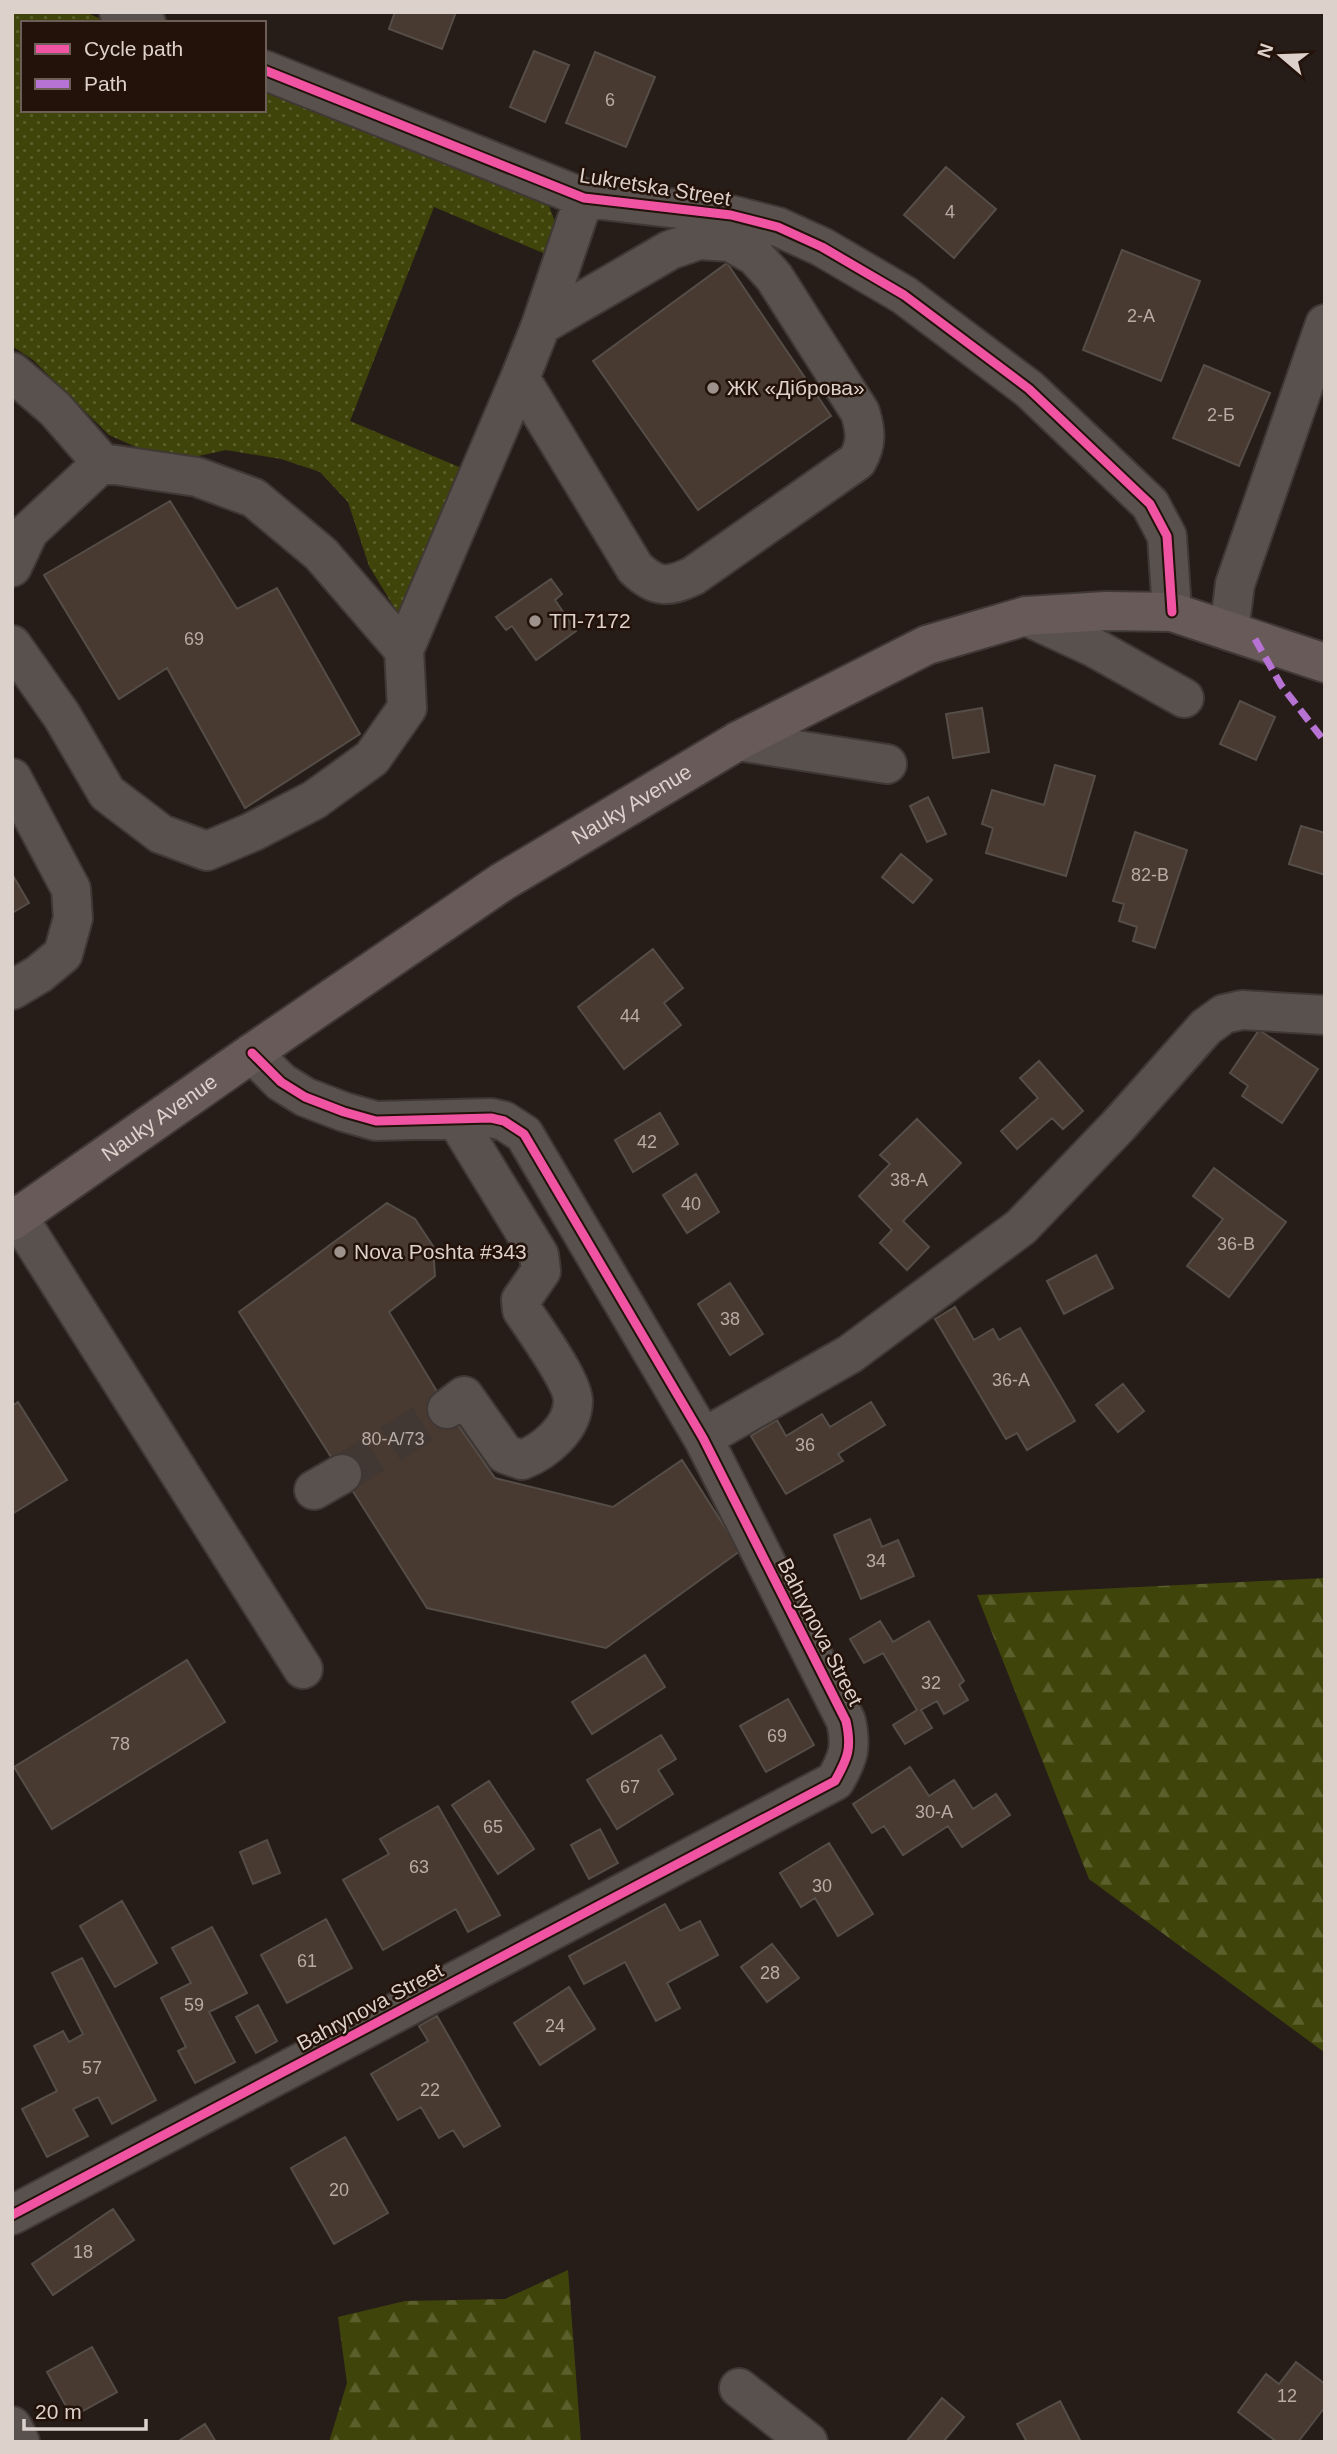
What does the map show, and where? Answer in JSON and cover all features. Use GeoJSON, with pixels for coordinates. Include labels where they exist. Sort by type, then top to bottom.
{"type":"FeatureCollection","features":[{"type":"Feature","properties":{"kind":"main road","name":"Nauky Avenue"},"geometry":{"type":"LineString","coordinates":[[15,1219],[502,882],[738,741],[927,645],[1026,616],[1106,611],[1172,612],[1325,663]]}},
{"type":"Feature","properties":{"kind":"street"},"geometry":{"type":"LineString","coordinates":[[119,12],[141,21]]}},
{"type":"Feature","properties":{"kind":"street","name":"Lukretska Street"},"geometry":{"type":"LineString","coordinates":[[266,71],[584,198],[731,215],[778,227],[822,247],[904,295],[1030,389],[1150,504],[1167,536],[1172,612]]}},
{"type":"Feature","properties":{"kind":"street"},"geometry":{"type":"LineString","coordinates":[[12,645],[62,716],[107,793],[161,834],[207,851],[252,832],[314,800],[372,758],[407,708],[404,650],[520,378],[584,198]]}},
{"type":"Feature","properties":{"kind":"street"},"geometry":{"type":"LineString","coordinates":[[520,378],[635,568],[650,582],[673,585],[693,576],[848,468],[857,461],[865,448],[865,429],[860,412],[774,277],[755,256],[730,242],[699,240],[670,250],[541,325]]}},
{"type":"Feature","properties":{"kind":"street"},"geometry":{"type":"LineString","coordinates":[[1229,631],[1235,584],[1325,324]]}},
{"type":"Feature","properties":{"kind":"street"},"geometry":{"type":"LineString","coordinates":[[12,372],[55,409],[102,463],[197,477],[254,498],[321,554],[404,650]]}},
{"type":"Feature","properties":{"kind":"street"},"geometry":{"type":"LineString","coordinates":[[12,567],[29,531],[102,463]]}},
{"type":"Feature","properties":{"kind":"street"},"geometry":{"type":"LineString","coordinates":[[1026,616],[1093,646],[1184,698]]}},
{"type":"Feature","properties":{"kind":"street"},"geometry":{"type":"LineString","coordinates":[[738,741],[887,764]]}},
{"type":"Feature","properties":{"kind":"street"},"geometry":{"type":"LineString","coordinates":[[12,778],[71,889],[73,918],[63,954],[12,990]]}},
{"type":"Feature","properties":{"kind":"street"},"geometry":{"type":"LineString","coordinates":[[703,1438],[850,1354],[1021,1227],[1118,1126],[1206,1027],[1224,1014],[1242,1010],[1325,1015]]}},
{"type":"Feature","properties":{"kind":"street","name":"Bahrynova Street"},"geometry":{"type":"LineString","coordinates":[[12,2215],[835,1781],[848,1758],[850,1739],[846,1721],[703,1438],[524,1134],[504,1121],[491,1118],[376,1121],[344,1112],[305,1097],[281,1082],[252,1053]]}},
{"type":"Feature","properties":{"kind":"street"},"geometry":{"type":"LineString","coordinates":[[447,1409],[464,1396],[505,1454],[522,1460],[545,1449],[554,1440],[566,1423],[573,1400],[563,1376],[523,1310],[521,1300],[541,1271],[539,1255],[456,1119]]}},
{"type":"Feature","properties":{"kind":"street"},"geometry":{"type":"LineString","coordinates":[[15,1219],[303,1669]]}},
{"type":"Feature","properties":{"kind":"street"},"geometry":{"type":"LineString","coordinates":[[739,2388],[808,2442]]}},
{"type":"Feature","properties":{"kind":"street"},"geometry":{"type":"LineString","coordinates":[[12,2426],[20,2442]]}},
{"type":"Feature","properties":{"kind":"green space"},"geometry":{"type":"Polygon","coordinates":[[[12,12],[85,12],[105,21],[21,21],[21,112],[266,112],[266,88],[549,206],[557,227],[548,255],[434,207],[350,421],[471,472],[402,620],[369,566],[348,502],[320,472],[281,459],[226,450],[189,458],[145,451],[109,435],[33,360],[12,346],[12,12]]]}},
{"type":"Feature","properties":{"kind":"green space"},"geometry":{"type":"Polygon","coordinates":[[[1325,1578],[1324,2052],[1089,1879],[977,1595],[1325,1578]]]}},
{"type":"Feature","properties":{"kind":"green space"},"geometry":{"type":"Polygon","coordinates":[[[568,2270],[581,2442],[329,2442],[347,2383],[338,2317],[405,2301],[505,2299],[568,2270]]]}},
{"type":"Feature","properties":{"kind":"building"},"geometry":{"type":"Polygon","coordinates":[[[395,12],[456,12],[442,49],[389,29],[395,12]]]}},
{"type":"Feature","properties":{"kind":"building"},"geometry":{"type":"Polygon","coordinates":[[[534,51],[569,65],[545,122],[510,107],[534,51]]]}},
{"type":"Feature","properties":{"kind":"building"},"geometry":{"type":"Polygon","coordinates":[[[595,52],[655,77],[626,147],[566,123],[595,52]]]}},
{"type":"Feature","properties":{"kind":"building"},"geometry":{"type":"Polygon","coordinates":[[[946,167],[996,209],[954,258],[904,215],[946,167]]]}},
{"type":"Feature","properties":{"kind":"building"},"geometry":{"type":"Polygon","coordinates":[[[1122,250],[1200,281],[1161,381],[1083,350],[1122,250]]]}},
{"type":"Feature","properties":{"kind":"building","name":"ЖК «Діброва»"},"geometry":{"type":"Polygon","coordinates":[[[727,263],[831,416],[698,510],[593,361],[727,263]]]}},
{"type":"Feature","properties":{"kind":"building"},"geometry":{"type":"Polygon","coordinates":[[[1204,365],[1270,393],[1239,466],[1173,438],[1204,365]]]}},
{"type":"Feature","properties":{"kind":"building"},"geometry":{"type":"Polygon","coordinates":[[[170,501],[237,609],[277,588],[360,734],[245,808],[167,668],[119,699],[44,575],[170,501]]]}},
{"type":"Feature","properties":{"kind":"building","name":"ТП-7172"},"geometry":{"type":"Polygon","coordinates":[[[551,579],[562,594],[555,600],[576,631],[536,660],[512,626],[506,630],[496,617],[551,579]]]}},
{"type":"Feature","properties":{"kind":"building"},"geometry":{"type":"Polygon","coordinates":[[[1240,701],[1275,717],[1256,760],[1220,744],[1240,701]]]}},
{"type":"Feature","properties":{"kind":"building"},"geometry":{"type":"Polygon","coordinates":[[[982,708],[989,752],[953,758],[946,714],[982,708]]]}},
{"type":"Feature","properties":{"kind":"building"},"geometry":{"type":"Polygon","coordinates":[[[1055,765],[1095,776],[1066,876],[986,853],[993,828],[982,824],[992,790],[1044,805],[1055,765]]]}},
{"type":"Feature","properties":{"kind":"building"},"geometry":{"type":"Polygon","coordinates":[[[928,797],[946,834],[927,842],[910,806],[928,797]]]}},
{"type":"Feature","properties":{"kind":"building"},"geometry":{"type":"Polygon","coordinates":[[[1301,826],[1325,833],[1325,875],[1289,864],[1301,826]]]}},
{"type":"Feature","properties":{"kind":"building"},"geometry":{"type":"Polygon","coordinates":[[[1135,832],[1187,850],[1155,948],[1133,941],[1137,927],[1119,921],[1124,904],[1113,901],[1135,832]]]}},
{"type":"Feature","properties":{"kind":"building"},"geometry":{"type":"Polygon","coordinates":[[[901,854],[932,880],[913,903],[882,877],[901,854]]]}},
{"type":"Feature","properties":{"kind":"building"},"geometry":{"type":"Polygon","coordinates":[[[12,874],[29,903],[12,913],[12,874]]]}},
{"type":"Feature","properties":{"kind":"building"},"geometry":{"type":"Polygon","coordinates":[[[653,949],[683,988],[664,1003],[681,1025],[624,1069],[578,1007],[653,949]]]}},
{"type":"Feature","properties":{"kind":"building"},"geometry":{"type":"Polygon","coordinates":[[[1259,1030],[1318,1069],[1282,1123],[1242,1096],[1248,1086],[1230,1073],[1259,1030]]]}},
{"type":"Feature","properties":{"kind":"building"},"geometry":{"type":"Polygon","coordinates":[[[1039,1061],[1083,1111],[1063,1129],[1052,1118],[1017,1149],[1001,1131],[1038,1098],[1020,1078],[1039,1061]]]}},
{"type":"Feature","properties":{"kind":"building"},"geometry":{"type":"Polygon","coordinates":[[[660,1113],[678,1144],[633,1172],[615,1140],[660,1113]]]}},
{"type":"Feature","properties":{"kind":"building"},"geometry":{"type":"Polygon","coordinates":[[[917,1119],[961,1163],[903,1221],[929,1247],[907,1270],[880,1243],[892,1230],[859,1196],[890,1164],[880,1155],[917,1119]]]}},
{"type":"Feature","properties":{"kind":"building"},"geometry":{"type":"Polygon","coordinates":[[[1214,1168],[1286,1222],[1229,1297],[1187,1266],[1223,1219],[1193,1196],[1214,1168]]]}},
{"type":"Feature","properties":{"kind":"building"},"geometry":{"type":"Polygon","coordinates":[[[696,1174],[719,1212],[687,1233],[663,1195],[696,1174]]]}},
{"type":"Feature","properties":{"kind":"building"},"geometry":{"type":"Polygon","coordinates":[[[387,1203],[415,1219],[433,1246],[435,1276],[389,1312],[453,1418],[495,1478],[613,1507],[682,1460],[740,1551],[606,1648],[427,1608],[239,1312],[387,1203]]]}},
{"type":"Feature","properties":{"kind":"building"},"geometry":{"type":"Polygon","coordinates":[[[1096,1255],[1113,1288],[1064,1314],[1047,1281],[1096,1255]]]}},
{"type":"Feature","properties":{"kind":"building"},"geometry":{"type":"Polygon","coordinates":[[[730,1283],[763,1334],[730,1355],[698,1304],[730,1283]]]}},
{"type":"Feature","properties":{"kind":"building"},"geometry":{"type":"Polygon","coordinates":[[[955,1307],[974,1340],[993,1329],[999,1340],[1020,1328],[1075,1421],[1027,1450],[1017,1433],[1006,1439],[935,1319],[955,1307]]]}},
{"type":"Feature","properties":{"kind":"building"},"geometry":{"type":"Polygon","coordinates":[[[1123,1384],[1144,1411],[1118,1432],[1096,1405],[1123,1384]]]}},
{"type":"Feature","properties":{"kind":"building"},"geometry":{"type":"Polygon","coordinates":[[[18,1402],[67,1480],[12,1514],[12,1406],[18,1402]]]}},
{"type":"Feature","properties":{"kind":"building"},"geometry":{"type":"Polygon","coordinates":[[[871,1402],[885,1425],[838,1454],[843,1461],[786,1494],[751,1436],[777,1420],[786,1436],[822,1414],[830,1427],[871,1402]]]}},
{"type":"Feature","properties":{"kind":"building"},"geometry":{"type":"Polygon","coordinates":[[[870,1519],[882,1547],[898,1540],[914,1576],[861,1599],[834,1535],[870,1519]]]}},
{"type":"Feature","properties":{"kind":"building"},"geometry":{"type":"Polygon","coordinates":[[[880,1621],[893,1642],[929,1621],[964,1681],[959,1685],[968,1700],[944,1714],[937,1701],[921,1710],[932,1728],[905,1744],[893,1725],[917,1710],[883,1653],[864,1663],[850,1639],[880,1621]]]}},
{"type":"Feature","properties":{"kind":"building"},"geometry":{"type":"Polygon","coordinates":[[[645,1655],[665,1687],[592,1734],[572,1702],[645,1655]]]}},
{"type":"Feature","properties":{"kind":"building"},"geometry":{"type":"Polygon","coordinates":[[[187,1660],[225,1722],[52,1829],[14,1767],[187,1660]]]}},
{"type":"Feature","properties":{"kind":"building"},"geometry":{"type":"Polygon","coordinates":[[[788,1699],[814,1745],[766,1772],[740,1726],[788,1699]]]}},
{"type":"Feature","properties":{"kind":"building"},"geometry":{"type":"Polygon","coordinates":[[[661,1735],[676,1759],[658,1770],[673,1794],[617,1829],[587,1780],[661,1735]]]}},
{"type":"Feature","properties":{"kind":"building"},"geometry":{"type":"Polygon","coordinates":[[[910,1767],[929,1796],[954,1780],[973,1809],[996,1794],[1010,1815],[962,1847],[948,1826],[903,1855],[884,1826],[872,1833],[853,1804],[910,1767]]]}},
{"type":"Feature","properties":{"kind":"building"},"geometry":{"type":"Polygon","coordinates":[[[489,1781],[534,1849],[498,1874],[452,1805],[489,1781]]]}},
{"type":"Feature","properties":{"kind":"building"},"geometry":{"type":"Polygon","coordinates":[[[438,1806],[500,1915],[468,1932],[456,1909],[383,1950],[343,1880],[389,1854],[380,1839],[438,1806]]]}},
{"type":"Feature","properties":{"kind":"building"},"geometry":{"type":"Polygon","coordinates":[[[600,1829],[618,1863],[589,1879],[571,1845],[600,1829]]]}},
{"type":"Feature","properties":{"kind":"building"},"geometry":{"type":"Polygon","coordinates":[[[267,1840],[280,1873],[253,1884],[240,1852],[267,1840]]]}},
{"type":"Feature","properties":{"kind":"building"},"geometry":{"type":"Polygon","coordinates":[[[829,1843],[873,1914],[838,1936],[815,1898],[801,1907],[780,1873],[829,1843]]]}},
{"type":"Feature","properties":{"kind":"building"},"geometry":{"type":"Polygon","coordinates":[[[122,1901],[157,1963],[115,1987],[80,1926],[122,1901]]]}},
{"type":"Feature","properties":{"kind":"building"},"geometry":{"type":"Polygon","coordinates":[[[665,1904],[680,1931],[700,1921],[718,1955],[667,1983],[680,2008],[656,2021],[625,1962],[584,1984],[569,1956],[665,1904]]]}},
{"type":"Feature","properties":{"kind":"building"},"geometry":{"type":"Polygon","coordinates":[[[326,1919],[352,1968],[287,2003],[261,1955],[326,1919]]]}},
{"type":"Feature","properties":{"kind":"building"},"geometry":{"type":"Polygon","coordinates":[[[212,1927],[247,1993],[209,2012],[235,2062],[195,2083],[178,2051],[186,2047],[161,1998],[191,1983],[172,1948],[212,1927]]]}},
{"type":"Feature","properties":{"kind":"building"},"geometry":{"type":"Polygon","coordinates":[[[772,1944],[799,1978],[767,2002],[741,1967],[772,1944]]]}},
{"type":"Feature","properties":{"kind":"building"},"geometry":{"type":"Polygon","coordinates":[[[82,1958],[156,2100],[112,2124],[98,2097],[73,2109],[88,2136],[47,2157],[22,2109],[57,2091],[34,2046],[63,2031],[69,2042],[83,2034],[52,1973],[82,1958]]]}},
{"type":"Feature","properties":{"kind":"building"},"geometry":{"type":"Polygon","coordinates":[[[569,1987],[595,2029],[540,2065],[514,2023],[569,1987]]]}},
{"type":"Feature","properties":{"kind":"building"},"geometry":{"type":"Polygon","coordinates":[[[258,2005],[277,2041],[256,2053],[236,2017],[258,2005]]]}},
{"type":"Feature","properties":{"kind":"building"},"geometry":{"type":"Polygon","coordinates":[[[437,2016],[500,2126],[464,2147],[453,2130],[439,2138],[421,2107],[398,2120],[371,2074],[428,2041],[419,2026],[437,2016]]]}},
{"type":"Feature","properties":{"kind":"building"},"geometry":{"type":"Polygon","coordinates":[[[345,2137],[388,2213],[334,2244],[291,2168],[345,2137]]]}},
{"type":"Feature","properties":{"kind":"building"},"geometry":{"type":"Polygon","coordinates":[[[113,2209],[134,2240],[53,2295],[32,2264],[113,2209]]]}},
{"type":"Feature","properties":{"kind":"building"},"geometry":{"type":"Polygon","coordinates":[[[92,2347],[117,2392],[72,2417],[47,2372],[92,2347]]]}},
{"type":"Feature","properties":{"kind":"building"},"geometry":{"type":"Polygon","coordinates":[[[1296,2362],[1325,2384],[1325,2407],[1298,2442],[1277,2442],[1238,2412],[1266,2374],[1279,2384],[1296,2362]]]}},
{"type":"Feature","properties":{"kind":"building"},"geometry":{"type":"Polygon","coordinates":[[[942,2398],[964,2417],[943,2442],[906,2442],[942,2398]]]}},
{"type":"Feature","properties":{"kind":"building"},"geometry":{"type":"Polygon","coordinates":[[[1060,2401],[1081,2442],[1027,2442],[1017,2424],[1060,2401]]]}},
{"type":"Feature","properties":{"kind":"building"},"geometry":{"type":"Polygon","coordinates":[[[205,2424],[216,2442],[181,2442],[180,2440],[205,2424]]]}},
{"type":"Feature","properties":{"kind":"tunnel"},"geometry":{"type":"LineString","coordinates":[[342,1474],[447,1409]]}},
{"type":"Feature","properties":{"kind":"marked path"},"geometry":{"type":"LineString","coordinates":[[1255,639],[1281,685],[1325,742]]}},
{"type":"Feature","properties":{"kind":"cycle path"},"geometry":{"type":"LineString","coordinates":[[266,71],[584,198],[731,215],[778,227],[822,247],[904,295],[1029,389],[1150,504],[1167,536],[1172,612]]}},
{"type":"Feature","properties":{"kind":"cycle path"},"geometry":{"type":"LineString","coordinates":[[12,2215],[835,1781],[848,1752],[846,1721],[703,1438],[524,1134],[504,1121],[491,1118],[376,1121],[344,1112],[305,1097],[281,1082],[252,1053]]}},
{"type":"Feature","properties":{"kind":"place","name":"ЖК «Діброва»"},"geometry":{"type":"Point","coordinates":[713,388]}},
{"type":"Feature","properties":{"kind":"place","name":"ТП-7172"},"geometry":{"type":"Point","coordinates":[535,621]}},
{"type":"Feature","properties":{"kind":"place","name":"Nova Poshta #343"},"geometry":{"type":"Point","coordinates":[340,1252]}}]}
